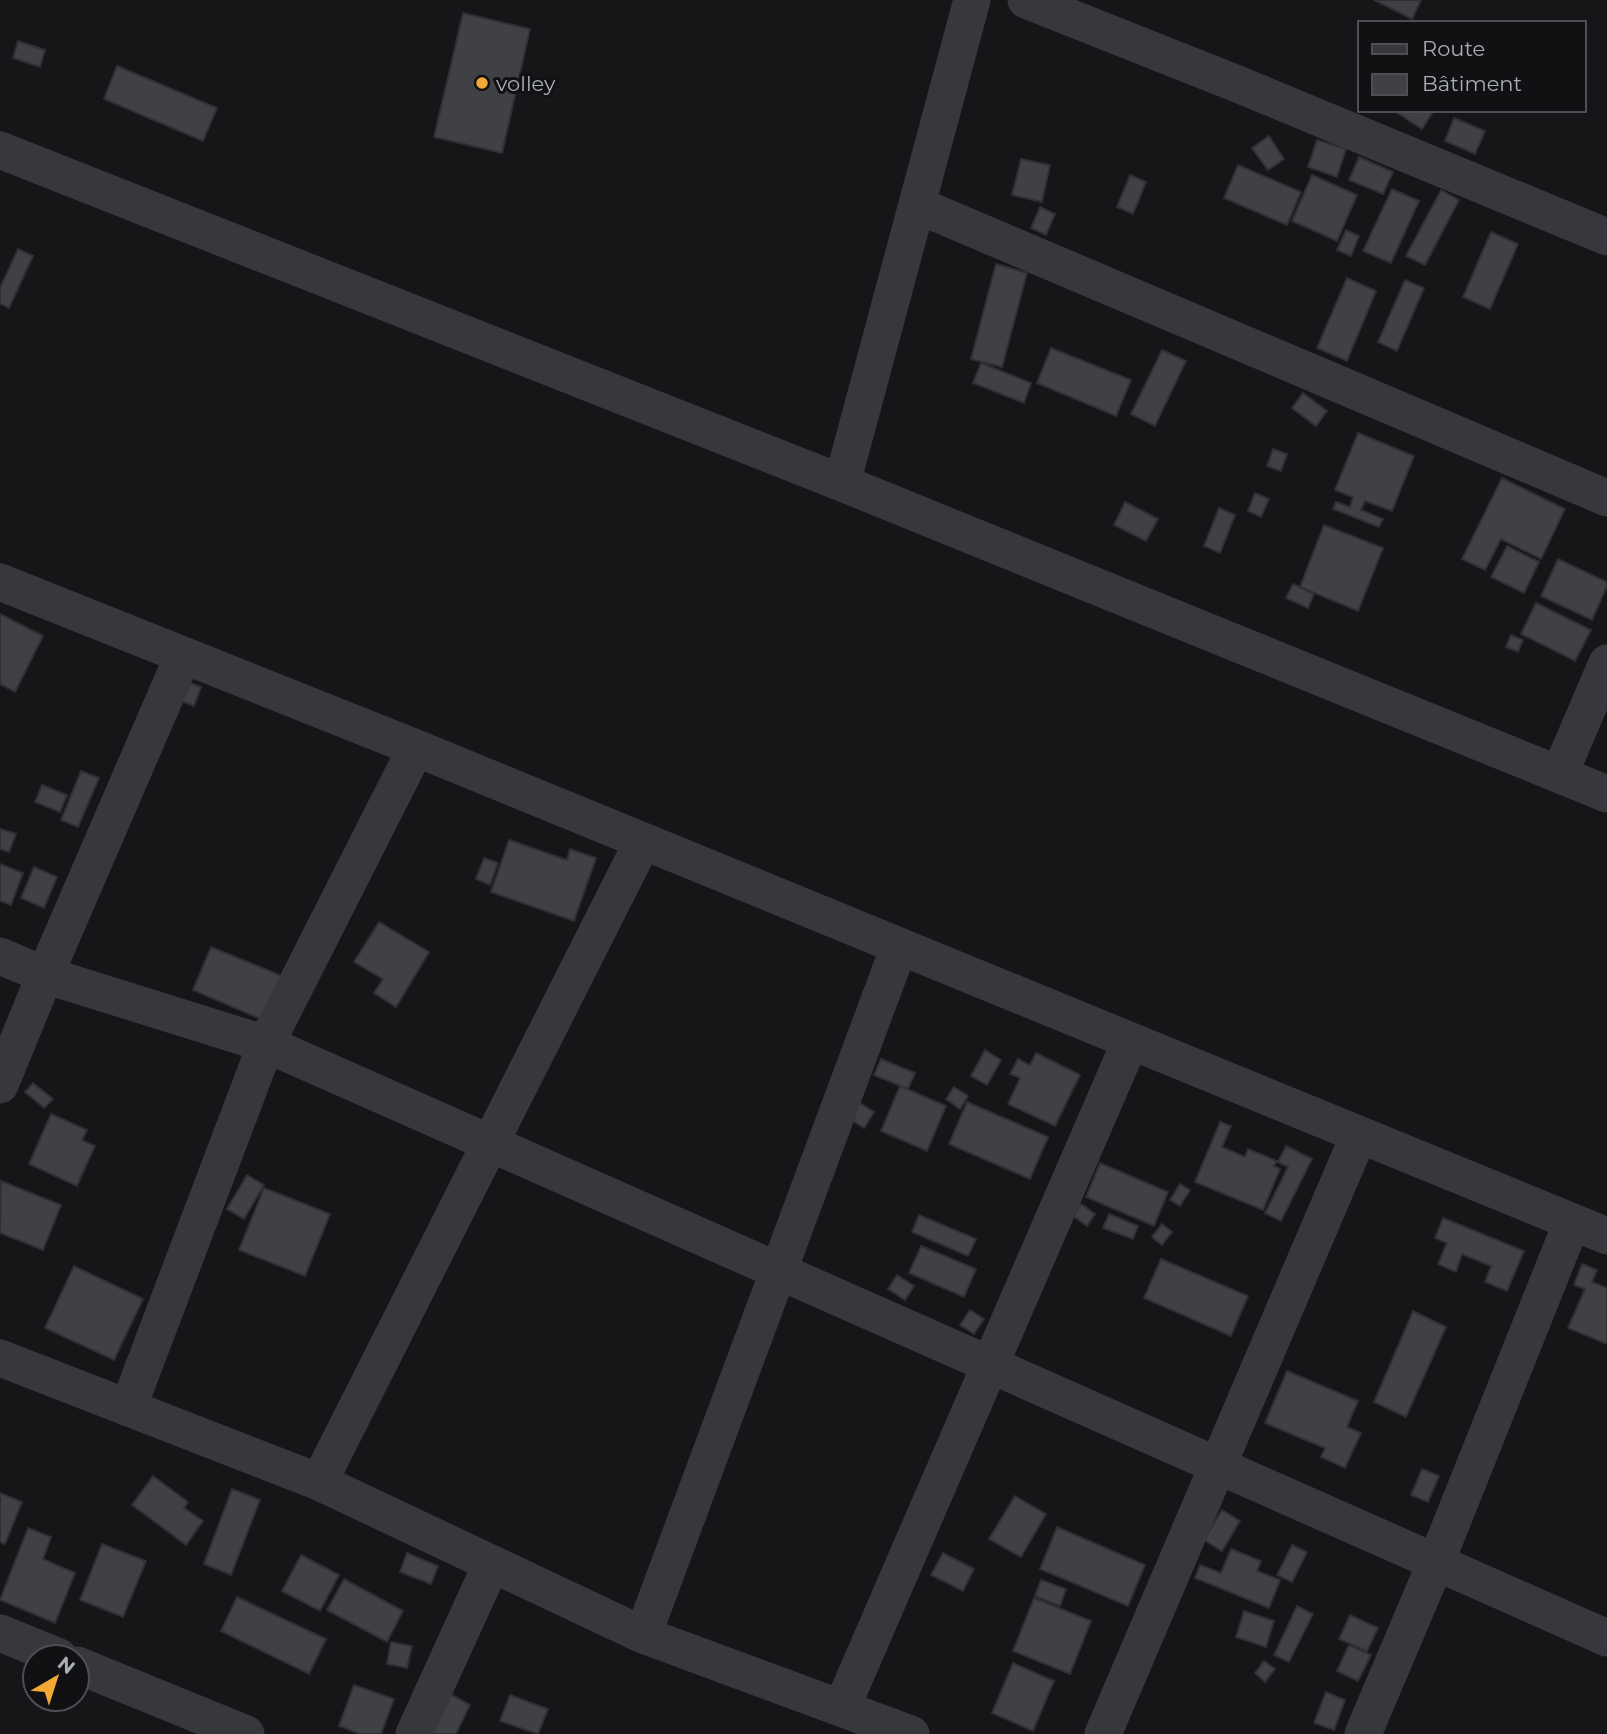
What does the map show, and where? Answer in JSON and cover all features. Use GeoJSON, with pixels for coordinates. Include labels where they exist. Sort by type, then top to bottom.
{"type":"FeatureCollection","features":[{"type":"Feature","properties":{"kind":"street"},"geometry":{"type":"LineString","coordinates":[[842,483],[972,0]]}},
{"type":"Feature","properties":{"kind":"street"},"geometry":{"type":"LineString","coordinates":[[1026,0],[1240,85],[1607,237]]}},
{"type":"Feature","properties":{"kind":"street"},"geometry":{"type":"LineString","coordinates":[[0,150],[842,483],[1607,794]]}},
{"type":"Feature","properties":{"kind":"street"},"geometry":{"type":"LineString","coordinates":[[917,205],[1607,498]]}},
{"type":"Feature","properties":{"kind":"street"},"geometry":{"type":"LineString","coordinates":[[0,582],[416,748],[1607,1236]]}},
{"type":"Feature","properties":{"kind":"street"},"geometry":{"type":"LineString","coordinates":[[0,1085],[183,656]]}},
{"type":"Feature","properties":{"kind":"street"},"geometry":{"type":"LineString","coordinates":[[1560,774],[1607,663]]}},
{"type":"Feature","properties":{"kind":"street"},"geometry":{"type":"LineString","coordinates":[[128,1408],[266,1044],[416,748]]}},
{"type":"Feature","properties":{"kind":"street"},"geometry":{"type":"LineString","coordinates":[[319,1482],[643,841]]}},
{"type":"Feature","properties":{"kind":"street"},"geometry":{"type":"LineString","coordinates":[[643,1634],[899,947]]}},
{"type":"Feature","properties":{"kind":"street"},"geometry":{"type":"LineString","coordinates":[[0,956],[45,975],[266,1044],[1607,1638]]}},
{"type":"Feature","properties":{"kind":"street"},"geometry":{"type":"LineString","coordinates":[[842,1707],[1130,1042]]}},
{"type":"Feature","properties":{"kind":"street"},"geometry":{"type":"LineString","coordinates":[[1103,1734],[1359,1135]]}},
{"type":"Feature","properties":{"kind":"street"},"geometry":{"type":"LineString","coordinates":[[1363,1734],[1436,1562],[1572,1222]]}},
{"type":"Feature","properties":{"kind":"street"},"geometry":{"type":"LineString","coordinates":[[0,1358],[319,1482],[643,1634],[911,1734]]}},
{"type":"Feature","properties":{"kind":"street"},"geometry":{"type":"LineString","coordinates":[[414,1734],[491,1564]]}},
{"type":"Feature","properties":{"kind":"street"},"geometry":{"type":"LineString","coordinates":[[0,1633],[25,1643]]}},
{"type":"Feature","properties":{"kind":"street"},"geometry":{"type":"LineString","coordinates":[[91,1671],[246,1734]]}},
{"type":"Feature","properties":{"kind":"building"},"geometry":{"type":"Polygon","coordinates":[[[1374,0],[1421,0],[1412,19],[1374,0]]]}},
{"type":"Feature","properties":{"kind":"building","name":"volley"},"geometry":{"type":"Polygon","coordinates":[[[463,13],[530,29],[502,153],[434,137],[463,13]]]}},
{"type":"Feature","properties":{"kind":"building"},"geometry":{"type":"Polygon","coordinates":[[[18,41],[45,50],[40,67],[13,58],[18,41]]]}},
{"type":"Feature","properties":{"kind":"building"},"geometry":{"type":"Polygon","coordinates":[[[117,66],[217,108],[203,141],[104,99],[117,66]]]}},
{"type":"Feature","properties":{"kind":"building"},"geometry":{"type":"Polygon","coordinates":[[[1396,112],[1433,112],[1422,129],[1396,112]]]}},
{"type":"Feature","properties":{"kind":"building"},"geometry":{"type":"Polygon","coordinates":[[[1454,118],[1485,131],[1475,154],[1445,141],[1454,118]]]}},
{"type":"Feature","properties":{"kind":"building"},"geometry":{"type":"Polygon","coordinates":[[[1269,136],[1284,159],[1268,170],[1252,148],[1269,136]]]}},
{"type":"Feature","properties":{"kind":"building"},"geometry":{"type":"Polygon","coordinates":[[[1317,140],[1346,149],[1337,177],[1308,167],[1317,140]]]}},
{"type":"Feature","properties":{"kind":"building"},"geometry":{"type":"Polygon","coordinates":[[[1359,157],[1393,172],[1383,194],[1349,180],[1359,157]]]}},
{"type":"Feature","properties":{"kind":"building"},"geometry":{"type":"Polygon","coordinates":[[[1021,159],[1050,165],[1042,202],[1012,195],[1021,159]]]}},
{"type":"Feature","properties":{"kind":"building"},"geometry":{"type":"Polygon","coordinates":[[[1238,165],[1301,192],[1287,225],[1224,198],[1238,165]]]}},
{"type":"Feature","properties":{"kind":"building"},"geometry":{"type":"Polygon","coordinates":[[[1130,175],[1146,182],[1133,214],[1117,207],[1130,175]]]}},
{"type":"Feature","properties":{"kind":"building"},"geometry":{"type":"Polygon","coordinates":[[[1312,175],[1357,195],[1337,241],[1292,221],[1312,175]]]}},
{"type":"Feature","properties":{"kind":"building"},"geometry":{"type":"Polygon","coordinates":[[[1392,189],[1419,201],[1391,263],[1363,251],[1392,189]]]}},
{"type":"Feature","properties":{"kind":"building"},"geometry":{"type":"Polygon","coordinates":[[[1441,190],[1459,200],[1425,265],[1406,256],[1441,190]]]}},
{"type":"Feature","properties":{"kind":"building"},"geometry":{"type":"Polygon","coordinates":[[[1040,207],[1055,214],[1046,235],[1031,228],[1040,207]]]}},
{"type":"Feature","properties":{"kind":"building"},"geometry":{"type":"Polygon","coordinates":[[[1346,230],[1359,236],[1351,256],[1337,250],[1346,230]]]}},
{"type":"Feature","properties":{"kind":"building"},"geometry":{"type":"Polygon","coordinates":[[[1491,232],[1518,244],[1490,309],[1463,297],[1491,232]]]}},
{"type":"Feature","properties":{"kind":"building"},"geometry":{"type":"Polygon","coordinates":[[[18,249],[33,256],[9,308],[0,303],[0,288],[18,249]]]}},
{"type":"Feature","properties":{"kind":"building"},"geometry":{"type":"Polygon","coordinates":[[[996,264],[1027,273],[1002,367],[971,359],[996,264]]]}},
{"type":"Feature","properties":{"kind":"building"},"geometry":{"type":"Polygon","coordinates":[[[1347,278],[1376,291],[1347,361],[1317,348],[1347,278]]]}},
{"type":"Feature","properties":{"kind":"building"},"geometry":{"type":"Polygon","coordinates":[[[1405,280],[1424,288],[1397,351],[1378,342],[1405,280]]]}},
{"type":"Feature","properties":{"kind":"building"},"geometry":{"type":"Polygon","coordinates":[[[1051,348],[1131,380],[1116,416],[1037,383],[1051,348]]]}},
{"type":"Feature","properties":{"kind":"building"},"geometry":{"type":"Polygon","coordinates":[[[1162,350],[1186,361],[1155,426],[1131,414],[1162,350]]]}},
{"type":"Feature","properties":{"kind":"building"},"geometry":{"type":"Polygon","coordinates":[[[981,363],[1031,383],[1024,403],[973,383],[981,363]]]}},
{"type":"Feature","properties":{"kind":"building"},"geometry":{"type":"Polygon","coordinates":[[[1303,393],[1327,411],[1316,426],[1292,408],[1303,393]]]}},
{"type":"Feature","properties":{"kind":"building"},"geometry":{"type":"Polygon","coordinates":[[[1358,433],[1414,456],[1392,511],[1365,501],[1361,510],[1383,519],[1379,527],[1333,509],[1336,502],[1350,507],[1353,497],[1335,490],[1358,433]]]}},
{"type":"Feature","properties":{"kind":"building"},"geometry":{"type":"Polygon","coordinates":[[[1273,449],[1287,454],[1281,471],[1267,466],[1273,449]]]}},
{"type":"Feature","properties":{"kind":"building"},"geometry":{"type":"Polygon","coordinates":[[[1502,478],[1565,509],[1541,559],[1501,539],[1485,570],[1462,559],[1502,478]]]}},
{"type":"Feature","properties":{"kind":"building"},"geometry":{"type":"Polygon","coordinates":[[[1255,493],[1269,499],[1261,517],[1248,511],[1255,493]]]}},
{"type":"Feature","properties":{"kind":"building"},"geometry":{"type":"Polygon","coordinates":[[[1125,502],[1158,519],[1146,541],[1114,525],[1125,502]]]}},
{"type":"Feature","properties":{"kind":"building"},"geometry":{"type":"Polygon","coordinates":[[[1219,508],[1235,515],[1220,553],[1204,546],[1219,508]]]}},
{"type":"Feature","properties":{"kind":"building"},"geometry":{"type":"Polygon","coordinates":[[[1324,525],[1383,548],[1358,611],[1300,587],[1324,525]]]}},
{"type":"Feature","properties":{"kind":"building"},"geometry":{"type":"Polygon","coordinates":[[[1507,546],[1539,562],[1524,593],[1491,577],[1507,546]]]}},
{"type":"Feature","properties":{"kind":"building"},"geometry":{"type":"Polygon","coordinates":[[[1558,559],[1607,582],[1592,620],[1541,596],[1558,559]]]}},
{"type":"Feature","properties":{"kind":"building"},"geometry":{"type":"Polygon","coordinates":[[[1293,584],[1314,594],[1308,608],[1286,598],[1293,584]]]}},
{"type":"Feature","properties":{"kind":"building"},"geometry":{"type":"Polygon","coordinates":[[[1536,603],[1591,630],[1575,661],[1521,634],[1536,603]]]}},
{"type":"Feature","properties":{"kind":"building"},"geometry":{"type":"Polygon","coordinates":[[[0,614],[43,636],[15,692],[0,684],[0,614]]]}},
{"type":"Feature","properties":{"kind":"building"},"geometry":{"type":"Polygon","coordinates":[[[1511,635],[1523,640],[1518,652],[1506,647],[1511,635]]]}},
{"type":"Feature","properties":{"kind":"building"},"geometry":{"type":"Polygon","coordinates":[[[182,680],[201,687],[194,706],[176,699],[182,680]]]}},
{"type":"Feature","properties":{"kind":"building"},"geometry":{"type":"Polygon","coordinates":[[[81,771],[99,778],[78,827],[61,820],[81,771]]]}},
{"type":"Feature","properties":{"kind":"building"},"geometry":{"type":"Polygon","coordinates":[[[42,785],[67,795],[60,812],[35,802],[42,785]]]}},
{"type":"Feature","properties":{"kind":"building"},"geometry":{"type":"Polygon","coordinates":[[[0,829],[16,834],[9,852],[0,849],[0,829]]]}},
{"type":"Feature","properties":{"kind":"building"},"geometry":{"type":"Polygon","coordinates":[[[509,840],[567,860],[570,849],[596,858],[574,921],[491,892],[509,840]]]}},
{"type":"Feature","properties":{"kind":"building"},"geometry":{"type":"Polygon","coordinates":[[[484,858],[498,863],[490,885],[476,879],[484,858]]]}},
{"type":"Feature","properties":{"kind":"building"},"geometry":{"type":"Polygon","coordinates":[[[0,864],[23,873],[11,905],[0,901],[0,864]]]}},
{"type":"Feature","properties":{"kind":"building"},"geometry":{"type":"Polygon","coordinates":[[[34,867],[57,877],[44,908],[21,898],[34,867]]]}},
{"type":"Feature","properties":{"kind":"building"},"geometry":{"type":"Polygon","coordinates":[[[379,922],[429,952],[396,1007],[374,993],[383,979],[354,962],[379,922]]]}},
{"type":"Feature","properties":{"kind":"building"},"geometry":{"type":"Polygon","coordinates":[[[211,947],[282,976],[263,1020],[193,990],[211,947]]]}},
{"type":"Feature","properties":{"kind":"building"},"geometry":{"type":"Polygon","coordinates":[[[985,1050],[1001,1060],[987,1085],[971,1076],[985,1050]]]}},
{"type":"Feature","properties":{"kind":"building"},"geometry":{"type":"Polygon","coordinates":[[[1036,1053],[1080,1075],[1055,1126],[1008,1104],[1020,1078],[1010,1074],[1018,1059],[1030,1065],[1036,1053]]]}},
{"type":"Feature","properties":{"kind":"building"},"geometry":{"type":"Polygon","coordinates":[[[881,1059],[915,1073],[908,1089],[874,1075],[881,1059]]]}},
{"type":"Feature","properties":{"kind":"building"},"geometry":{"type":"Polygon","coordinates":[[[33,1083],[53,1099],[44,1108],[25,1092],[33,1083]]]}},
{"type":"Feature","properties":{"kind":"building"},"geometry":{"type":"Polygon","coordinates":[[[900,1086],[946,1106],[927,1151],[881,1131],[900,1086]]]}},
{"type":"Feature","properties":{"kind":"building"},"geometry":{"type":"Polygon","coordinates":[[[954,1087],[968,1096],[960,1109],[946,1099],[954,1087]]]}},
{"type":"Feature","properties":{"kind":"building"},"geometry":{"type":"Polygon","coordinates":[[[967,1102],[1048,1137],[1030,1179],[949,1144],[967,1102]]]}},
{"type":"Feature","properties":{"kind":"building"},"geometry":{"type":"Polygon","coordinates":[[[860,1103],[874,1112],[864,1128],[850,1119],[860,1103]]]}},
{"type":"Feature","properties":{"kind":"building"},"geometry":{"type":"Polygon","coordinates":[[[51,1114],[87,1130],[82,1140],[95,1146],[77,1186],[29,1164],[51,1114]]]}},
{"type":"Feature","properties":{"kind":"building"},"geometry":{"type":"Polygon","coordinates":[[[1220,1122],[1231,1126],[1222,1147],[1245,1157],[1248,1149],[1277,1161],[1274,1166],[1280,1169],[1263,1210],[1195,1182],[1220,1122]]]}},
{"type":"Feature","properties":{"kind":"building"},"geometry":{"type":"Polygon","coordinates":[[[1286,1146],[1312,1159],[1281,1221],[1265,1213],[1288,1167],[1278,1162],[1286,1146]]]}},
{"type":"Feature","properties":{"kind":"building"},"geometry":{"type":"Polygon","coordinates":[[[1100,1163],[1168,1192],[1154,1226],[1086,1197],[1100,1163]]]}},
{"type":"Feature","properties":{"kind":"building"},"geometry":{"type":"Polygon","coordinates":[[[247,1175],[264,1185],[244,1219],[227,1209],[247,1175]]]}},
{"type":"Feature","properties":{"kind":"building"},"geometry":{"type":"Polygon","coordinates":[[[1,1181],[61,1205],[43,1250],[0,1233],[1,1181]]]}},
{"type":"Feature","properties":{"kind":"building"},"geometry":{"type":"Polygon","coordinates":[[[1180,1184],[1190,1190],[1180,1206],[1170,1200],[1180,1184]]]}},
{"type":"Feature","properties":{"kind":"building"},"geometry":{"type":"Polygon","coordinates":[[[264,1188],[330,1214],[305,1276],[239,1250],[264,1188]]]}},
{"type":"Feature","properties":{"kind":"building"},"geometry":{"type":"Polygon","coordinates":[[[1081,1204],[1095,1214],[1087,1226],[1073,1216],[1081,1204]]]}},
{"type":"Feature","properties":{"kind":"building"},"geometry":{"type":"Polygon","coordinates":[[[1109,1214],[1138,1226],[1133,1239],[1103,1228],[1109,1214]]]}},
{"type":"Feature","properties":{"kind":"building"},"geometry":{"type":"Polygon","coordinates":[[[919,1215],[976,1239],[968,1256],[912,1232],[919,1215]]]}},
{"type":"Feature","properties":{"kind":"building"},"geometry":{"type":"Polygon","coordinates":[[[1443,1218],[1524,1251],[1507,1291],[1485,1282],[1491,1266],[1462,1254],[1456,1272],[1438,1264],[1447,1243],[1435,1238],[1443,1218]]]}},
{"type":"Feature","properties":{"kind":"building"},"geometry":{"type":"Polygon","coordinates":[[[1162,1224],[1172,1232],[1162,1245],[1152,1237],[1162,1224]]]}},
{"type":"Feature","properties":{"kind":"building"},"geometry":{"type":"Polygon","coordinates":[[[921,1246],[976,1269],[964,1297],[909,1273],[921,1246]]]}},
{"type":"Feature","properties":{"kind":"building"},"geometry":{"type":"Polygon","coordinates":[[[1161,1259],[1248,1296],[1231,1336],[1144,1298],[1161,1259]]]}},
{"type":"Feature","properties":{"kind":"building"},"geometry":{"type":"Polygon","coordinates":[[[1582,1264],[1597,1270],[1592,1282],[1607,1288],[1607,1344],[1568,1328],[1585,1289],[1574,1285],[1582,1264]]]}},
{"type":"Feature","properties":{"kind":"building"},"geometry":{"type":"Polygon","coordinates":[[[74,1266],[143,1299],[114,1360],[45,1328],[74,1266]]]}},
{"type":"Feature","properties":{"kind":"building"},"geometry":{"type":"Polygon","coordinates":[[[897,1275],[914,1286],[905,1300],[888,1289],[897,1275]]]}},
{"type":"Feature","properties":{"kind":"building"},"geometry":{"type":"Polygon","coordinates":[[[970,1310],[984,1319],[974,1334],[960,1325],[970,1310]]]}},
{"type":"Feature","properties":{"kind":"building"},"geometry":{"type":"Polygon","coordinates":[[[1413,1311],[1446,1327],[1406,1417],[1374,1402],[1413,1311]]]}},
{"type":"Feature","properties":{"kind":"building"},"geometry":{"type":"Polygon","coordinates":[[[1287,1371],[1358,1401],[1347,1427],[1361,1433],[1345,1468],[1321,1457],[1325,1448],[1265,1423],[1287,1371]]]}},
{"type":"Feature","properties":{"kind":"building"},"geometry":{"type":"Polygon","coordinates":[[[1422,1469],[1439,1476],[1428,1502],[1411,1495],[1422,1469]]]}},
{"type":"Feature","properties":{"kind":"building"},"geometry":{"type":"Polygon","coordinates":[[[153,1476],[188,1502],[184,1508],[203,1521],[186,1545],[132,1505],[153,1476]]]}},
{"type":"Feature","properties":{"kind":"building"},"geometry":{"type":"Polygon","coordinates":[[[232,1489],[260,1500],[231,1575],[204,1564],[232,1489]]]}},
{"type":"Feature","properties":{"kind":"building"},"geometry":{"type":"Polygon","coordinates":[[[0,1493],[22,1502],[5,1544],[0,1542],[0,1493]]]}},
{"type":"Feature","properties":{"kind":"building"},"geometry":{"type":"Polygon","coordinates":[[[1015,1496],[1046,1514],[1021,1557],[989,1539],[1015,1496]]]}},
{"type":"Feature","properties":{"kind":"building"},"geometry":{"type":"Polygon","coordinates":[[[1222,1510],[1240,1521],[1222,1551],[1204,1540],[1222,1510]]]}},
{"type":"Feature","properties":{"kind":"building"},"geometry":{"type":"Polygon","coordinates":[[[1057,1527],[1145,1565],[1128,1606],[1040,1569],[1057,1527]]]}},
{"type":"Feature","properties":{"kind":"building"},"geometry":{"type":"Polygon","coordinates":[[[28,1528],[51,1537],[43,1559],[75,1573],[55,1623],[0,1600],[28,1528]]]}},
{"type":"Feature","properties":{"kind":"building"},"geometry":{"type":"Polygon","coordinates":[[[102,1544],[146,1561],[123,1617],[80,1600],[102,1544]]]}},
{"type":"Feature","properties":{"kind":"building"},"geometry":{"type":"Polygon","coordinates":[[[1292,1545],[1307,1552],[1292,1582],[1277,1575],[1292,1545]]]}},
{"type":"Feature","properties":{"kind":"building"},"geometry":{"type":"Polygon","coordinates":[[[1231,1549],[1261,1561],[1257,1571],[1280,1580],[1269,1608],[1195,1578],[1200,1565],[1221,1573],[1231,1549]]]}},
{"type":"Feature","properties":{"kind":"building"},"geometry":{"type":"Polygon","coordinates":[[[407,1553],[438,1566],[431,1584],[400,1572],[407,1553]]]}},
{"type":"Feature","properties":{"kind":"building"},"geometry":{"type":"Polygon","coordinates":[[[943,1553],[974,1569],[963,1591],[931,1575],[943,1553]]]}},
{"type":"Feature","properties":{"kind":"building"},"geometry":{"type":"Polygon","coordinates":[[[301,1555],[339,1575],[320,1611],[282,1591],[301,1555]]]}},
{"type":"Feature","properties":{"kind":"building"},"geometry":{"type":"Polygon","coordinates":[[[344,1579],[403,1611],[387,1642],[327,1610],[344,1579]]]}},
{"type":"Feature","properties":{"kind":"building"},"geometry":{"type":"Polygon","coordinates":[[[1041,1580],[1066,1589],[1060,1606],[1035,1596],[1041,1580]]]}},
{"type":"Feature","properties":{"kind":"building"},"geometry":{"type":"Polygon","coordinates":[[[237,1597],[326,1639],[309,1674],[221,1631],[237,1597]]]}},
{"type":"Feature","properties":{"kind":"building"},"geometry":{"type":"Polygon","coordinates":[[[1034,1598],[1091,1621],[1070,1674],[1013,1651],[1034,1598]]]}},
{"type":"Feature","properties":{"kind":"building"},"geometry":{"type":"Polygon","coordinates":[[[1297,1606],[1313,1614],[1289,1662],[1274,1655],[1297,1606]]]}},
{"type":"Feature","properties":{"kind":"building"},"geometry":{"type":"Polygon","coordinates":[[[1244,1611],[1274,1621],[1266,1647],[1236,1637],[1244,1611]]]}},
{"type":"Feature","properties":{"kind":"building"},"geometry":{"type":"Polygon","coordinates":[[[1350,1615],[1378,1628],[1367,1651],[1339,1639],[1350,1615]]]}},
{"type":"Feature","properties":{"kind":"building"},"geometry":{"type":"Polygon","coordinates":[[[391,1642],[412,1646],[407,1668],[387,1664],[391,1642]]]}},
{"type":"Feature","properties":{"kind":"building"},"geometry":{"type":"Polygon","coordinates":[[[1349,1645],[1371,1655],[1358,1681],[1337,1671],[1349,1645]]]}},
{"type":"Feature","properties":{"kind":"building"},"geometry":{"type":"Polygon","coordinates":[[[1264,1661],[1275,1669],[1265,1682],[1255,1673],[1264,1661]]]}},
{"type":"Feature","properties":{"kind":"building"},"geometry":{"type":"Polygon","coordinates":[[[1013,1663],[1054,1681],[1033,1731],[992,1713],[1013,1663]]]}},
{"type":"Feature","properties":{"kind":"building"},"geometry":{"type":"Polygon","coordinates":[[[354,1685],[394,1699],[381,1734],[360,1734],[339,1726],[354,1685]]]}},
{"type":"Feature","properties":{"kind":"building"},"geometry":{"type":"Polygon","coordinates":[[[1326,1692],[1345,1700],[1334,1730],[1314,1723],[1326,1692]]]}},
{"type":"Feature","properties":{"kind":"building"},"geometry":{"type":"Polygon","coordinates":[[[450,1694],[470,1705],[456,1734],[430,1734],[450,1694]]]}},
{"type":"Feature","properties":{"kind":"building"},"geometry":{"type":"Polygon","coordinates":[[[510,1695],[548,1709],[538,1734],[500,1721],[510,1695]]]}},
{"type":"Feature","properties":{"kind":"place","name":"volley"},"geometry":{"type":"Point","coordinates":[482,83]}}]}
